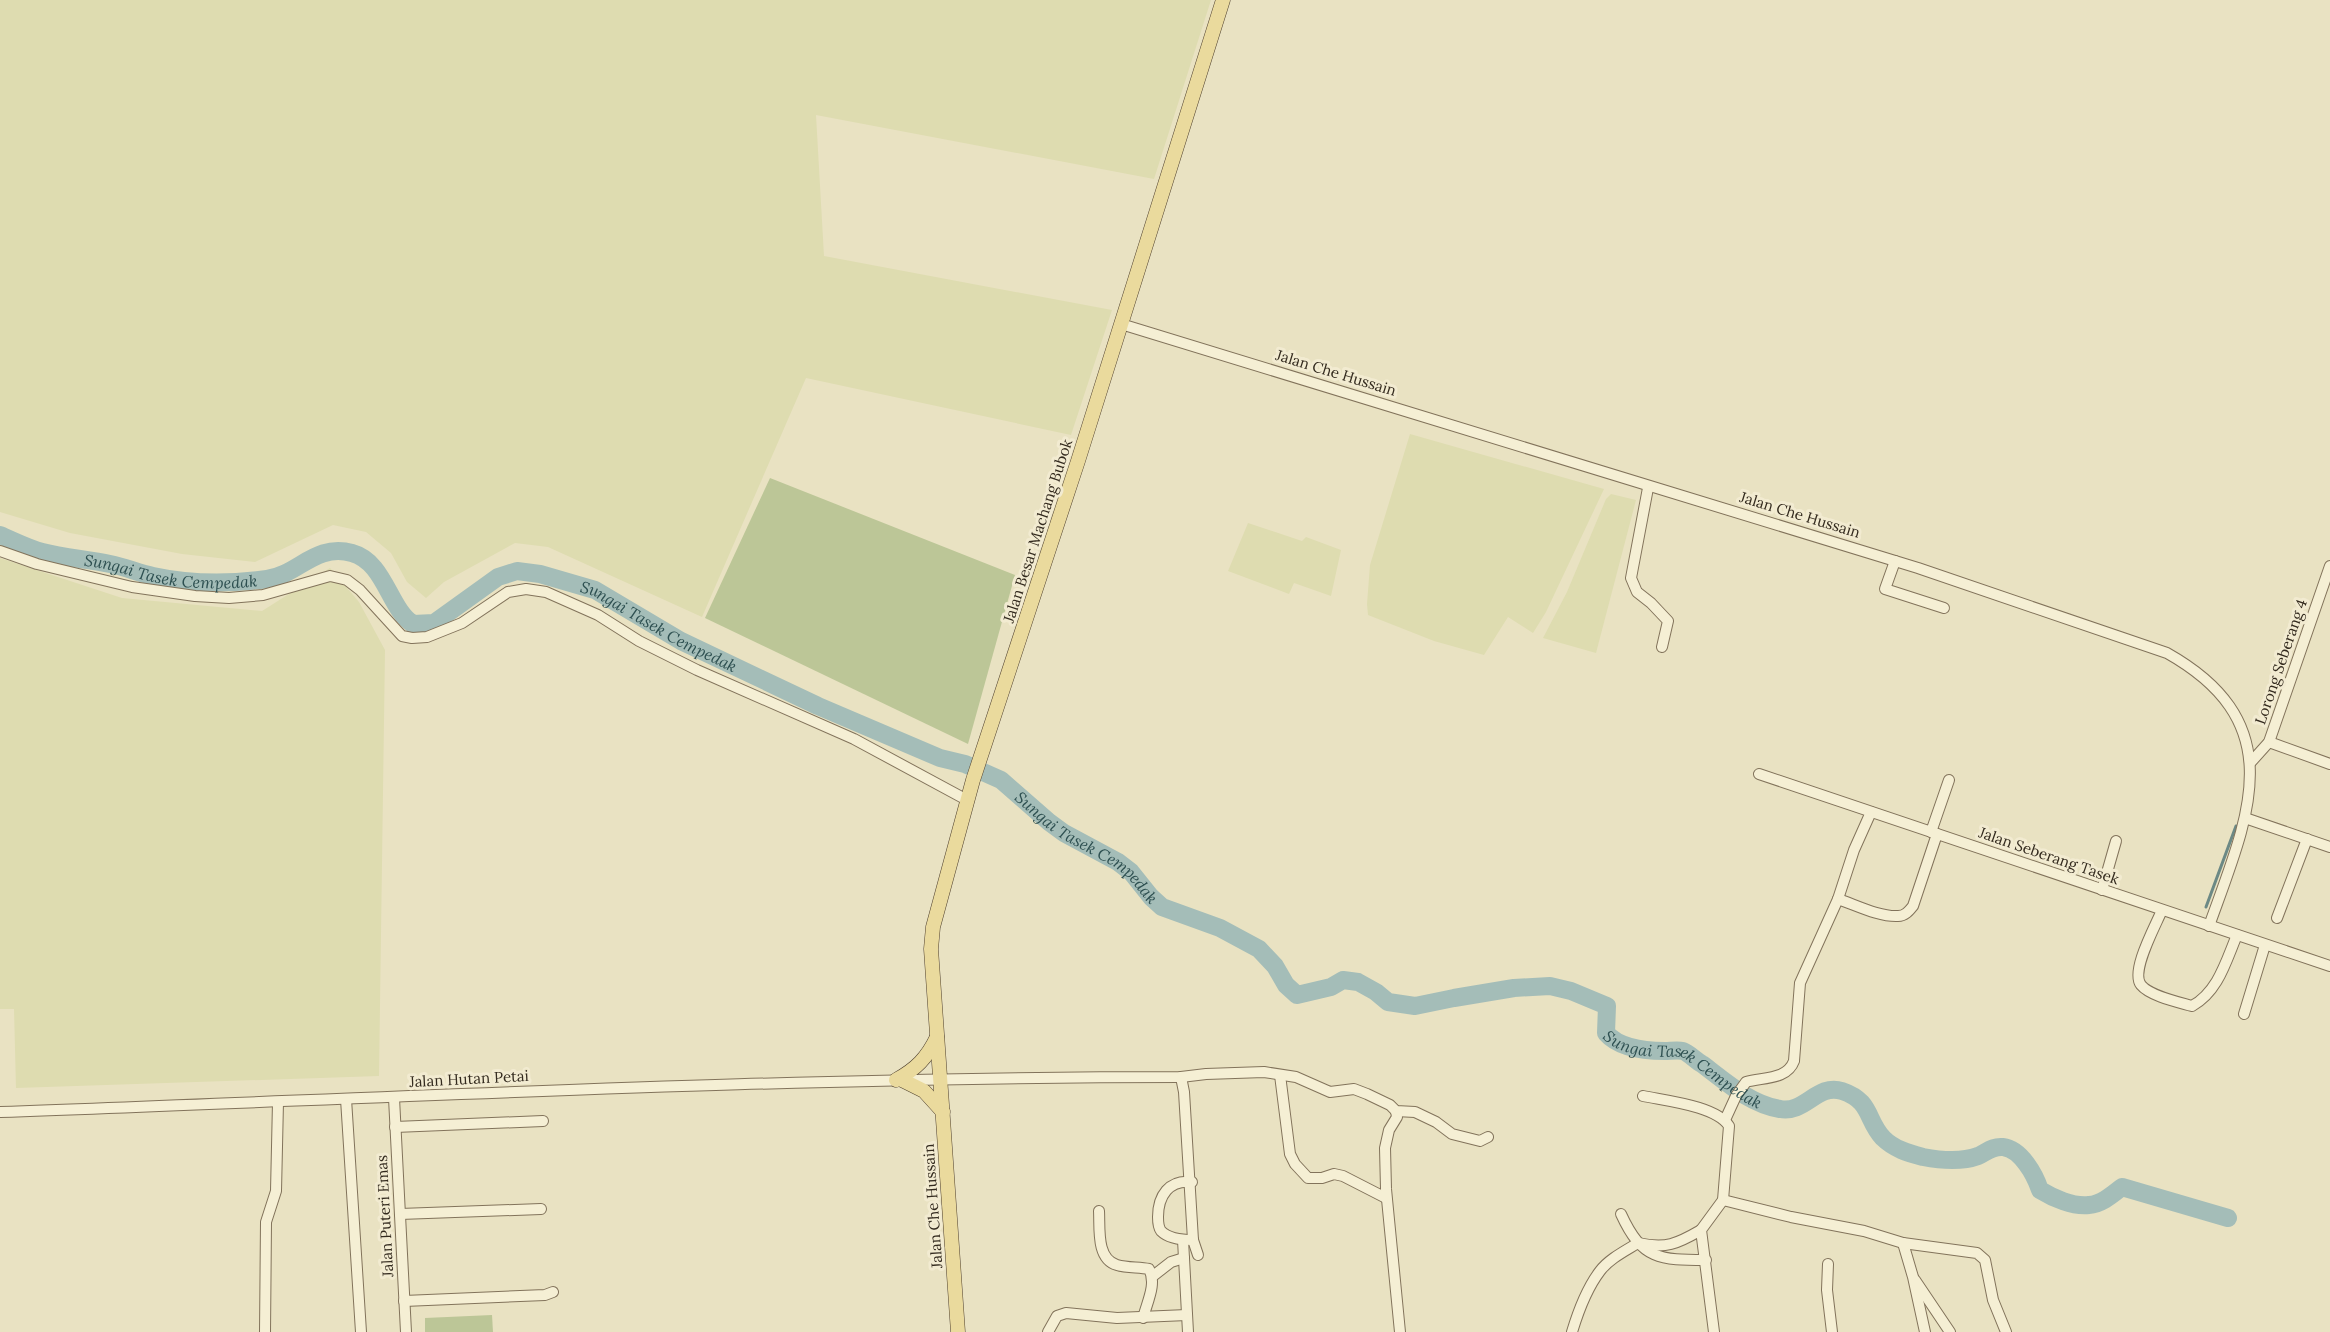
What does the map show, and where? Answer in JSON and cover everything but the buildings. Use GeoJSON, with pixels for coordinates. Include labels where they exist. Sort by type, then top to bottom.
{"type":"FeatureCollection","features":[{"type":"Feature","properties":{"kind":"main road","name":"Jalan Besar Machang Bubok"},"geometry":{"type":"LineString","coordinates":[[940,1079],[931,949],[933,927],[978,763],[1078,461],[1223,0]]}},
{"type":"Feature","properties":{"kind":"main road"},"geometry":{"type":"LineString","coordinates":[[899,1080],[922,1062],[930,1052],[937,1036]]}},
{"type":"Feature","properties":{"kind":"main road","name":"Jalan Che Hussain"},"geometry":{"type":"LineString","coordinates":[[940,1079],[958,1332]]}},
{"type":"Feature","properties":{"kind":"main road"},"geometry":{"type":"LineString","coordinates":[[899,1080],[924,1091],[943,1112]]}},
{"type":"Feature","properties":{"kind":"street","name":"Jalan Che Hussain"},"geometry":{"type":"LineString","coordinates":[[1121,324],[1648,488],[1750,516],[1895,561],[2140,643],[2179,660],[2203,676],[2223,696],[2235,714],[2245,737],[2251,762],[2252,779],[2245,818],[2209,926]]}},
{"type":"Feature","properties":{"kind":"street"},"geometry":{"type":"LineString","coordinates":[[1648,488],[1631,578],[1637,592],[1668,621],[1662,647]]}},
{"type":"Feature","properties":{"kind":"street"},"geometry":{"type":"LineString","coordinates":[[0,551],[37,564],[132,587],[195,596],[229,598],[263,595],[330,576],[347,580],[360,590],[402,636],[412,638],[427,637],[462,623],[508,592],[526,589],[546,592],[598,615],[639,641],[697,670],[864,744],[967,800]]}},
{"type":"Feature","properties":{"kind":"street"},"geometry":{"type":"LineString","coordinates":[[1895,561],[1885,589],[1944,608]]}},
{"type":"Feature","properties":{"kind":"street","name":"Lorong Seberang 4"},"geometry":{"type":"LineString","coordinates":[[2251,762],[2269,742],[2330,566]]}},
{"type":"Feature","properties":{"kind":"street"},"geometry":{"type":"LineString","coordinates":[[2269,742],[2330,764]]}},
{"type":"Feature","properties":{"kind":"street","name":"Jalan Seberang Tasek"},"geometry":{"type":"LineString","coordinates":[[1759,774],[2330,966]]}},
{"type":"Feature","properties":{"kind":"street"},"geometry":{"type":"LineString","coordinates":[[1838,899],[1879,913],[1898,916],[1906,914],[1913,906],[1949,780]]}},
{"type":"Feature","properties":{"kind":"street"},"geometry":{"type":"LineString","coordinates":[[1725,1120],[1736,1096],[1746,1082],[1785,1074],[1791,1068],[1794,1061],[1800,983],[1838,899],[1854,850],[1871,812]]}},
{"type":"Feature","properties":{"kind":"street"},"geometry":{"type":"LineString","coordinates":[[2245,818],[2330,847]]}},
{"type":"Feature","properties":{"kind":"street"},"geometry":{"type":"LineString","coordinates":[[2277,918],[2307,839]]}},
{"type":"Feature","properties":{"kind":"street"},"geometry":{"type":"LineString","coordinates":[[2102,890],[2115,841]]}},
{"type":"Feature","properties":{"kind":"street"},"geometry":{"type":"LineString","coordinates":[[2162,910],[2141,958],[2138,979],[2142,986],[2165,999],[2193,1006],[2212,991],[2237,935]]}},
{"type":"Feature","properties":{"kind":"street"},"geometry":{"type":"LineString","coordinates":[[2244,1014],[2265,945]]}},
{"type":"Feature","properties":{"kind":"street","name":"Jalan Hutan Petai"},"geometry":{"type":"LineString","coordinates":[[0,1112],[394,1098],[651,1085],[1150,1075],[1181,1077],[1263,1072],[1296,1077],[1330,1092],[1342,1089],[1360,1091],[1390,1105],[1396,1111],[1415,1112],[1458,1136],[1480,1141],[1488,1137]]}},
{"type":"Feature","properties":{"kind":"street"},"geometry":{"type":"LineString","coordinates":[[1280,1075],[1290,1154],[1295,1164],[1308,1178],[1322,1178],[1334,1174],[1343,1176],[1386,1198]]}},
{"type":"Feature","properties":{"kind":"street"},"geometry":{"type":"LineString","coordinates":[[1181,1077],[1190,1181],[1188,1240],[1184,1258],[1188,1332]]}},
{"type":"Feature","properties":{"kind":"street"},"geometry":{"type":"LineString","coordinates":[[1572,1332],[1577,1316],[1600,1271],[1610,1262],[1638,1243],[1657,1247],[1674,1244],[1701,1230],[1723,1200],[1729,1126],[1725,1120],[1715,1112],[1643,1096]]}},
{"type":"Feature","properties":{"kind":"street","name":"Jalan Puteri Emas"},"geometry":{"type":"LineString","coordinates":[[394,1098],[406,1332]]}},
{"type":"Feature","properties":{"kind":"street"},"geometry":{"type":"LineString","coordinates":[[346,1099],[361,1332]]}},
{"type":"Feature","properties":{"kind":"street"},"geometry":{"type":"LineString","coordinates":[[265,1332],[266,1222],[276,1191],[278,1102]]}},
{"type":"Feature","properties":{"kind":"street"},"geometry":{"type":"LineString","coordinates":[[1396,1111],[1397,1117],[1389,1130],[1384,1148],[1386,1198],[1400,1332]]}},
{"type":"Feature","properties":{"kind":"street"},"geometry":{"type":"LineString","coordinates":[[395,1126],[543,1121]]}},
{"type":"Feature","properties":{"kind":"street"},"geometry":{"type":"LineString","coordinates":[[1190,1181],[1174,1183],[1166,1190],[1158,1206],[1158,1224],[1161,1231],[1188,1240],[1198,1254]]}},
{"type":"Feature","properties":{"kind":"street"},"geometry":{"type":"LineString","coordinates":[[1723,1200],[1791,1217],[1864,1231],[1902,1243],[1982,1255],[1994,1300],[2006,1332]]}},
{"type":"Feature","properties":{"kind":"street"},"geometry":{"type":"LineString","coordinates":[[400,1214],[541,1209]]}},
{"type":"Feature","properties":{"kind":"street"},"geometry":{"type":"LineString","coordinates":[[1099,1211],[1103,1254],[1108,1261],[1118,1266],[1149,1269],[1153,1275],[1153,1284],[1143,1318]]}},
{"type":"Feature","properties":{"kind":"street"},"geometry":{"type":"LineString","coordinates":[[1621,1214],[1632,1236],[1652,1254],[1667,1259],[1706,1260]]}},
{"type":"Feature","properties":{"kind":"street"},"geometry":{"type":"LineString","coordinates":[[1701,1230],[1714,1332]]}},
{"type":"Feature","properties":{"kind":"street"},"geometry":{"type":"LineString","coordinates":[[1902,1243],[1913,1277],[1924,1332]]}},
{"type":"Feature","properties":{"kind":"street"},"geometry":{"type":"LineString","coordinates":[[1153,1275],[1171,1262],[1184,1258]]}},
{"type":"Feature","properties":{"kind":"street"},"geometry":{"type":"LineString","coordinates":[[1828,1264],[1827,1290],[1832,1332]]}},
{"type":"Feature","properties":{"kind":"street"},"geometry":{"type":"LineString","coordinates":[[1913,1277],[1950,1332]]}},
{"type":"Feature","properties":{"kind":"street"},"geometry":{"type":"LineString","coordinates":[[404,1301],[545,1295],[553,1292]]}},
{"type":"Feature","properties":{"kind":"street"},"geometry":{"type":"LineString","coordinates":[[1048,1332],[1057,1316],[1066,1313],[1117,1318],[1187,1316]]}},
{"type":"Feature","properties":{"kind":"shaded area"},"geometry":{"type":"Polygon","coordinates":[[[0,0],[1211,0],[1154,179],[816,115],[824,256],[1112,310],[1071,435],[806,378],[702,617],[548,547],[515,543],[444,582],[426,598],[407,582],[391,553],[366,532],[333,525],[255,562],[182,554],[70,533],[0,512],[0,0]]]}},
{"type":"Feature","properties":{"kind":"shaded area"},"geometry":{"type":"Polygon","coordinates":[[[1410,434],[1604,489],[1546,612],[1533,633],[1508,617],[1484,655],[1434,641],[1368,615],[1370,565],[1410,434]]]}},
{"type":"Feature","properties":{"kind":"shaded area"},"geometry":{"type":"Polygon","coordinates":[[[1611,494],[1636,500],[1596,653],[1543,638],[1567,592],[1606,499],[1611,494]]]}},
{"type":"Feature","properties":{"kind":"shaded area"},"geometry":{"type":"Polygon","coordinates":[[[1248,523],[1302,541],[1306,537],[1341,550],[1331,596],[1294,583],[1289,594],[1228,571],[1248,523]]]}},
{"type":"Feature","properties":{"kind":"shaded area"},"geometry":{"type":"Polygon","coordinates":[[[0,558],[122,598],[262,611],[330,568],[359,602],[385,650],[379,1076],[16,1088],[14,1009],[0,1009],[0,558]]]}},
{"type":"Feature","properties":{"kind":"green space"},"geometry":{"type":"Polygon","coordinates":[[[770,478],[1015,575],[968,744],[705,618],[770,478]]]}},
{"type":"Feature","properties":{"kind":"green space"},"geometry":{"type":"Polygon","coordinates":[[[492,1315],[493,1332],[425,1332],[425,1318],[492,1315]]]}},
{"type":"Feature","properties":{"kind":"waterway","name":"Sungai Tasek Cempedak"},"geometry":{"type":"LineString","coordinates":[[0,535],[50,554],[110,564],[167,579],[196,582],[239,582],[267,579],[288,572],[327,552],[352,553],[363,558],[372,566],[398,608],[413,624],[434,623],[498,577],[517,571],[540,574],[595,590],[681,641],[818,706],[940,758],[965,764],[1001,780],[1064,833],[1118,862],[1131,872],[1162,907],[1220,928],[1259,949],[1275,966],[1286,985],[1297,995],[1331,987],[1343,980],[1358,982],[1388,1002],[1415,1006],[1514,988],[1550,986],[1571,991],[1607,1006],[1606,1033],[1611,1038],[1641,1049],[1688,1053],[1748,1097],[1769,1106],[1789,1109],[1825,1091],[1842,1091],[1859,1100],[1887,1142],[1912,1154],[1936,1159],[1958,1160],[1972,1158],[1993,1148],[2003,1147],[2016,1152],[2031,1170],[2040,1190],[2063,1201],[2076,1205],[2094,1204],[2122,1187],[2228,1218]]}},
{"type":"Feature","properties":{"kind":"waterway"},"geometry":{"type":"LineString","coordinates":[[2206,907],[2236,826]]}}]}
